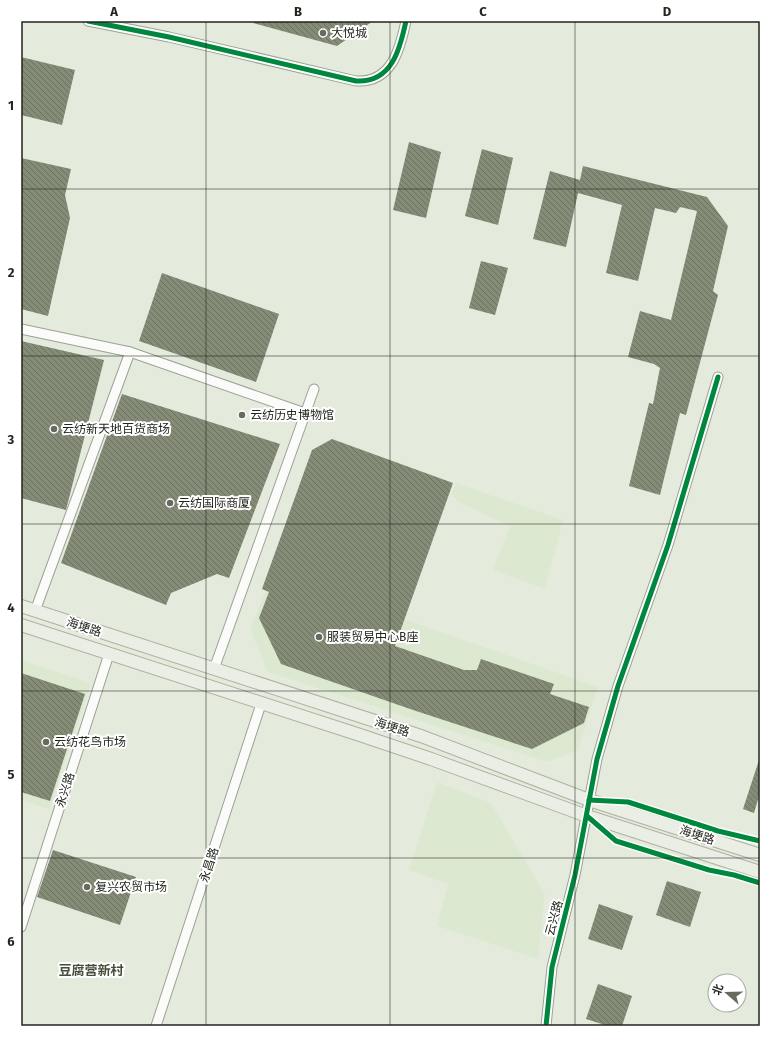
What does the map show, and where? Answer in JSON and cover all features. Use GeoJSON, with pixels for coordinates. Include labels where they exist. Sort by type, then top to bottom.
{"type":"FeatureCollection","features":[{"type":"Feature","properties":{"kind":"main road","name":"海埂路"},"geometry":{"type":"LineString","coordinates":[[21,606],[421,736],[589,800],[760,856]]}},
{"type":"Feature","properties":{"kind":"main road","name":"海埂路"},"geometry":{"type":"LineString","coordinates":[[21,625],[431,759],[587,816],[760,872]]}},
{"type":"Feature","properties":{"kind":"street"},"geometry":{"type":"LineString","coordinates":[[88,21],[177,39],[356,81],[367,82],[384,72],[396,57],[406,21]]}},
{"type":"Feature","properties":{"kind":"street"},"geometry":{"type":"LineString","coordinates":[[21,329],[130,352],[306,413]]}},
{"type":"Feature","properties":{"kind":"street"},"geometry":{"type":"LineString","coordinates":[[35,611],[130,352]]}},
{"type":"Feature","properties":{"kind":"street","name":"云兴路"},"geometry":{"type":"LineString","coordinates":[[546,1026],[552,967],[566,914],[587,816],[597,759],[618,686],[668,545],[718,377]]}},
{"type":"Feature","properties":{"kind":"street"},"geometry":{"type":"LineString","coordinates":[[214,669],[314,389]]}},
{"type":"Feature","properties":{"kind":"street","name":"永兴路"},"geometry":{"type":"LineString","coordinates":[[21,927],[109,654]]}},
{"type":"Feature","properties":{"kind":"street","name":"永昌路"},"geometry":{"type":"LineString","coordinates":[[156,1026],[261,704]]}},
{"type":"Feature","properties":{"kind":"shaded area"},"geometry":{"type":"Polygon","coordinates":[[[456,483],[563,520],[545,589],[493,570],[510,526],[458,502],[452,494],[456,483]]]}},
{"type":"Feature","properties":{"kind":"shaded area"},"geometry":{"type":"Polygon","coordinates":[[[273,573],[598,687],[578,750],[547,762],[268,672],[250,629],[273,573]]]}},
{"type":"Feature","properties":{"kind":"shaded area","name":"云纺花鸟市场"},"geometry":{"type":"Polygon","coordinates":[[[21,660],[91,683],[49,809],[21,800],[21,660]]]}},
{"type":"Feature","properties":{"kind":"shaded area"},"geometry":{"type":"Polygon","coordinates":[[[437,782],[491,803],[545,894],[538,959],[437,926],[448,884],[409,870],[437,782]]]}},
{"type":"Feature","properties":{"kind":"building","name":"大悦城"},"geometry":{"type":"Polygon","coordinates":[[[254,21],[373,21],[337,46],[253,23],[254,21]]]}},
{"type":"Feature","properties":{"kind":"building"},"geometry":{"type":"Polygon","coordinates":[[[21,57],[75,70],[62,125],[21,115],[21,57]]]}},
{"type":"Feature","properties":{"kind":"building"},"geometry":{"type":"Polygon","coordinates":[[[409,142],[441,152],[426,218],[393,210],[409,142]]]}},
{"type":"Feature","properties":{"kind":"building"},"geometry":{"type":"Polygon","coordinates":[[[482,149],[513,158],[498,225],[465,216],[482,149]]]}},
{"type":"Feature","properties":{"kind":"building"},"geometry":{"type":"Polygon","coordinates":[[[21,158],[71,169],[65,195],[70,218],[48,316],[21,309],[21,158]]]}},
{"type":"Feature","properties":{"kind":"building"},"geometry":{"type":"Polygon","coordinates":[[[583,166],[707,197],[728,226],[713,291],[718,295],[686,415],[680,413],[660,495],[629,486],[649,403],[653,404],[660,368],[654,364],[628,357],[640,311],[671,320],[697,211],[680,207],[676,213],[655,208],[638,281],[606,273],[622,205],[578,193],[566,247],[533,239],[550,171],[580,180],[583,166]]]}},
{"type":"Feature","properties":{"kind":"building"},"geometry":{"type":"Polygon","coordinates":[[[481,261],[508,268],[495,315],[469,308],[481,261]]]}},
{"type":"Feature","properties":{"kind":"building"},"geometry":{"type":"Polygon","coordinates":[[[162,273],[279,314],[256,382],[139,341],[162,273]]]}},
{"type":"Feature","properties":{"kind":"building","name":"云纺新天地百货商场"},"geometry":{"type":"Polygon","coordinates":[[[21,341],[104,360],[66,510],[21,498],[21,341]]]}},
{"type":"Feature","properties":{"kind":"building","name":"云纺国际商厦"},"geometry":{"type":"Polygon","coordinates":[[[122,394],[280,444],[229,578],[217,574],[171,593],[166,605],[61,563],[122,394]]]}},
{"type":"Feature","properties":{"kind":"building"},"geometry":{"type":"Polygon","coordinates":[[[332,439],[453,483],[395,646],[464,670],[477,670],[481,659],[554,684],[550,694],[589,707],[584,723],[532,749],[413,710],[281,664],[259,618],[269,592],[262,589],[312,450],[332,439]]]}},
{"type":"Feature","properties":{"kind":"building","name":"云纺花鸟市场"},"geometry":{"type":"Polygon","coordinates":[[[21,673],[85,694],[50,801],[21,792],[21,673]]]}},
{"type":"Feature","properties":{"kind":"building"},"geometry":{"type":"Polygon","coordinates":[[[759,760],[760,793],[754,813],[743,809],[759,760]]]}},
{"type":"Feature","properties":{"kind":"building","name":"复兴农贸市场"},"geometry":{"type":"Polygon","coordinates":[[[53,850],[136,877],[120,925],[37,897],[53,850]]]}},
{"type":"Feature","properties":{"kind":"building"},"geometry":{"type":"Polygon","coordinates":[[[667,881],[701,892],[690,927],[656,915],[667,881]]]}},
{"type":"Feature","properties":{"kind":"building"},"geometry":{"type":"Polygon","coordinates":[[[599,904],[633,916],[622,950],[588,939],[599,904]]]}},
{"type":"Feature","properties":{"kind":"building"},"geometry":{"type":"Polygon","coordinates":[[[598,984],[632,996],[622,1026],[608,1026],[586,1019],[598,984]]]}},
{"type":"Feature","properties":{"kind":"cycle path"},"geometry":{"type":"LineString","coordinates":[[88,21],[169,37],[356,81],[368,80],[378,76],[386,70],[397,53],[406,21]]}},
{"type":"Feature","properties":{"kind":"cycle path"},"geometry":{"type":"LineString","coordinates":[[546,1026],[552,967],[575,875],[597,759],[618,686],[668,545],[718,377]]}},
{"type":"Feature","properties":{"kind":"cycle path"},"geometry":{"type":"LineString","coordinates":[[589,800],[628,802],[718,831],[760,841]]}},
{"type":"Feature","properties":{"kind":"cycle path"},"geometry":{"type":"LineString","coordinates":[[587,816],[616,841],[709,870],[734,875],[760,883]]}},
{"type":"Feature","properties":{"kind":"place","name":"大悦城"},"geometry":{"type":"Point","coordinates":[323,33]}},
{"type":"Feature","properties":{"kind":"place","name":"云纺历史博物馆"},"geometry":{"type":"Point","coordinates":[242,415]}},
{"type":"Feature","properties":{"kind":"place","name":"云纺新天地百货商场"},"geometry":{"type":"Point","coordinates":[54,429]}},
{"type":"Feature","properties":{"kind":"place","name":"云纺国际商厦"},"geometry":{"type":"Point","coordinates":[170,503]}},
{"type":"Feature","properties":{"kind":"place","name":"服装贸易中心B座"},"geometry":{"type":"Point","coordinates":[319,637]}},
{"type":"Feature","properties":{"kind":"place","name":"云纺花鸟市场"},"geometry":{"type":"Point","coordinates":[46,742]}},
{"type":"Feature","properties":{"kind":"place","name":"复兴农贸市场"},"geometry":{"type":"Point","coordinates":[87,887]}},
{"type":"Feature","properties":{"kind":"district","name":"豆腐营新村"},"geometry":{"type":"Point","coordinates":[91,970]}}]}
